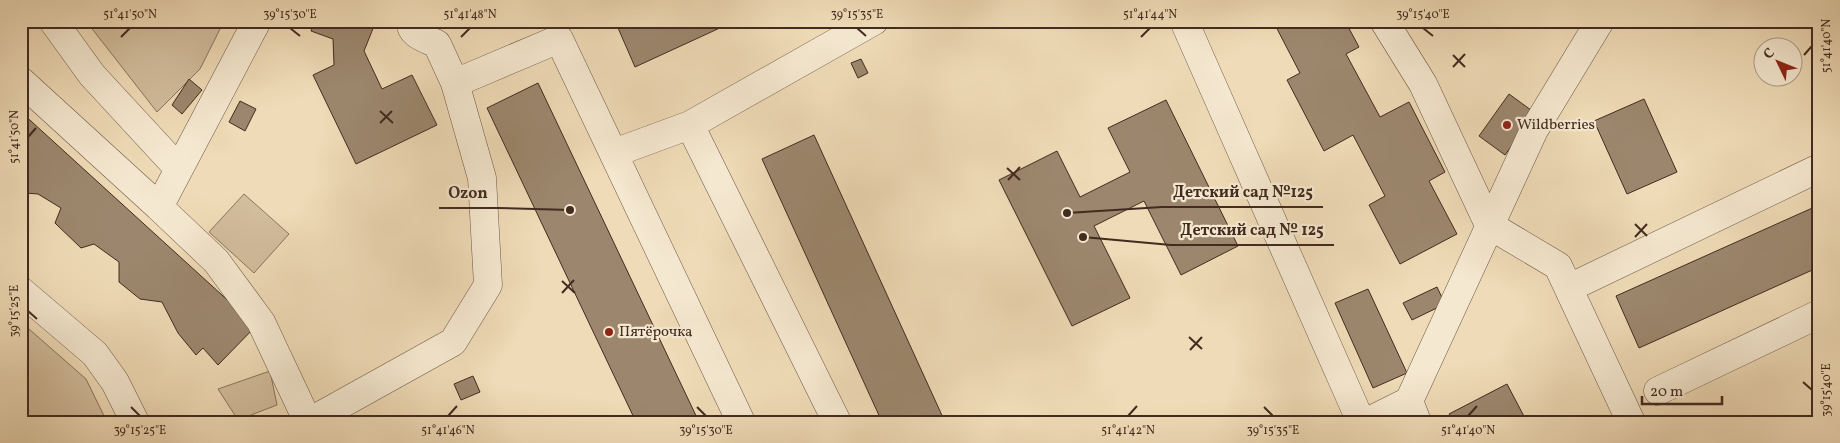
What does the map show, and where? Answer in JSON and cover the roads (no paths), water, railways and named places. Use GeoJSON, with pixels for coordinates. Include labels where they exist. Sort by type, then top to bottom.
{"type":"FeatureCollection","features":[{"type":"Feature","properties":{"kind":"street"},"geometry":{"type":"LineString","coordinates":[[53,21],[92,76],[178,168]]}},
{"type":"Feature","properties":{"kind":"street"},"geometry":{"type":"LineString","coordinates":[[159,207],[257,21]]}},
{"type":"Feature","properties":{"kind":"street"},"geometry":{"type":"LineString","coordinates":[[21,81],[216,261],[261,322],[308,422],[453,342],[488,285],[482,178],[455,83],[437,44],[416,34],[411,21]]}},
{"type":"Feature","properties":{"kind":"street"},"geometry":{"type":"LineString","coordinates":[[614,153],[690,125],[874,21]]}},
{"type":"Feature","properties":{"kind":"street"},"geometry":{"type":"LineString","coordinates":[[1184,21],[1361,422]]}},
{"type":"Feature","properties":{"kind":"street"},"geometry":{"type":"LineString","coordinates":[[1384,21],[1423,84],[1489,225],[1558,266],[1631,422]]}},
{"type":"Feature","properties":{"kind":"street"},"geometry":{"type":"LineString","coordinates":[[1367,422],[1413,412],[1489,225],[1534,130],[1600,21]]}},
{"type":"Feature","properties":{"kind":"street"},"geometry":{"type":"LineString","coordinates":[[455,83],[565,30],[614,153],[741,422]]}},
{"type":"Feature","properties":{"kind":"street"},"geometry":{"type":"LineString","coordinates":[[690,125],[837,422]]}},
{"type":"Feature","properties":{"kind":"street"},"geometry":{"type":"LineString","coordinates":[[1569,288],[1819,168]]}},
{"type":"Feature","properties":{"kind":"street"},"geometry":{"type":"LineString","coordinates":[[21,291],[95,354],[115,382],[134,422]]}},
{"type":"Feature","properties":{"kind":"street"},"geometry":{"type":"LineString","coordinates":[[1658,391],[1819,314]]}},
{"type":"Feature","properties":{"kind":"place","name":"Wildberries"},"geometry":{"type":"Point","coordinates":[1507,125]}},
{"type":"Feature","properties":{"kind":"place","name":"Ozon"},"geometry":{"type":"Point","coordinates":[570,210]}},
{"type":"Feature","properties":{"kind":"place","name":"Детский сад №125"},"geometry":{"type":"Point","coordinates":[1067,213]}},
{"type":"Feature","properties":{"kind":"place","name":"Детский сад № 125"},"geometry":{"type":"Point","coordinates":[1083,237]}},
{"type":"Feature","properties":{"kind":"place","name":"Пятёрочка"},"geometry":{"type":"Point","coordinates":[609,332]}}]}
